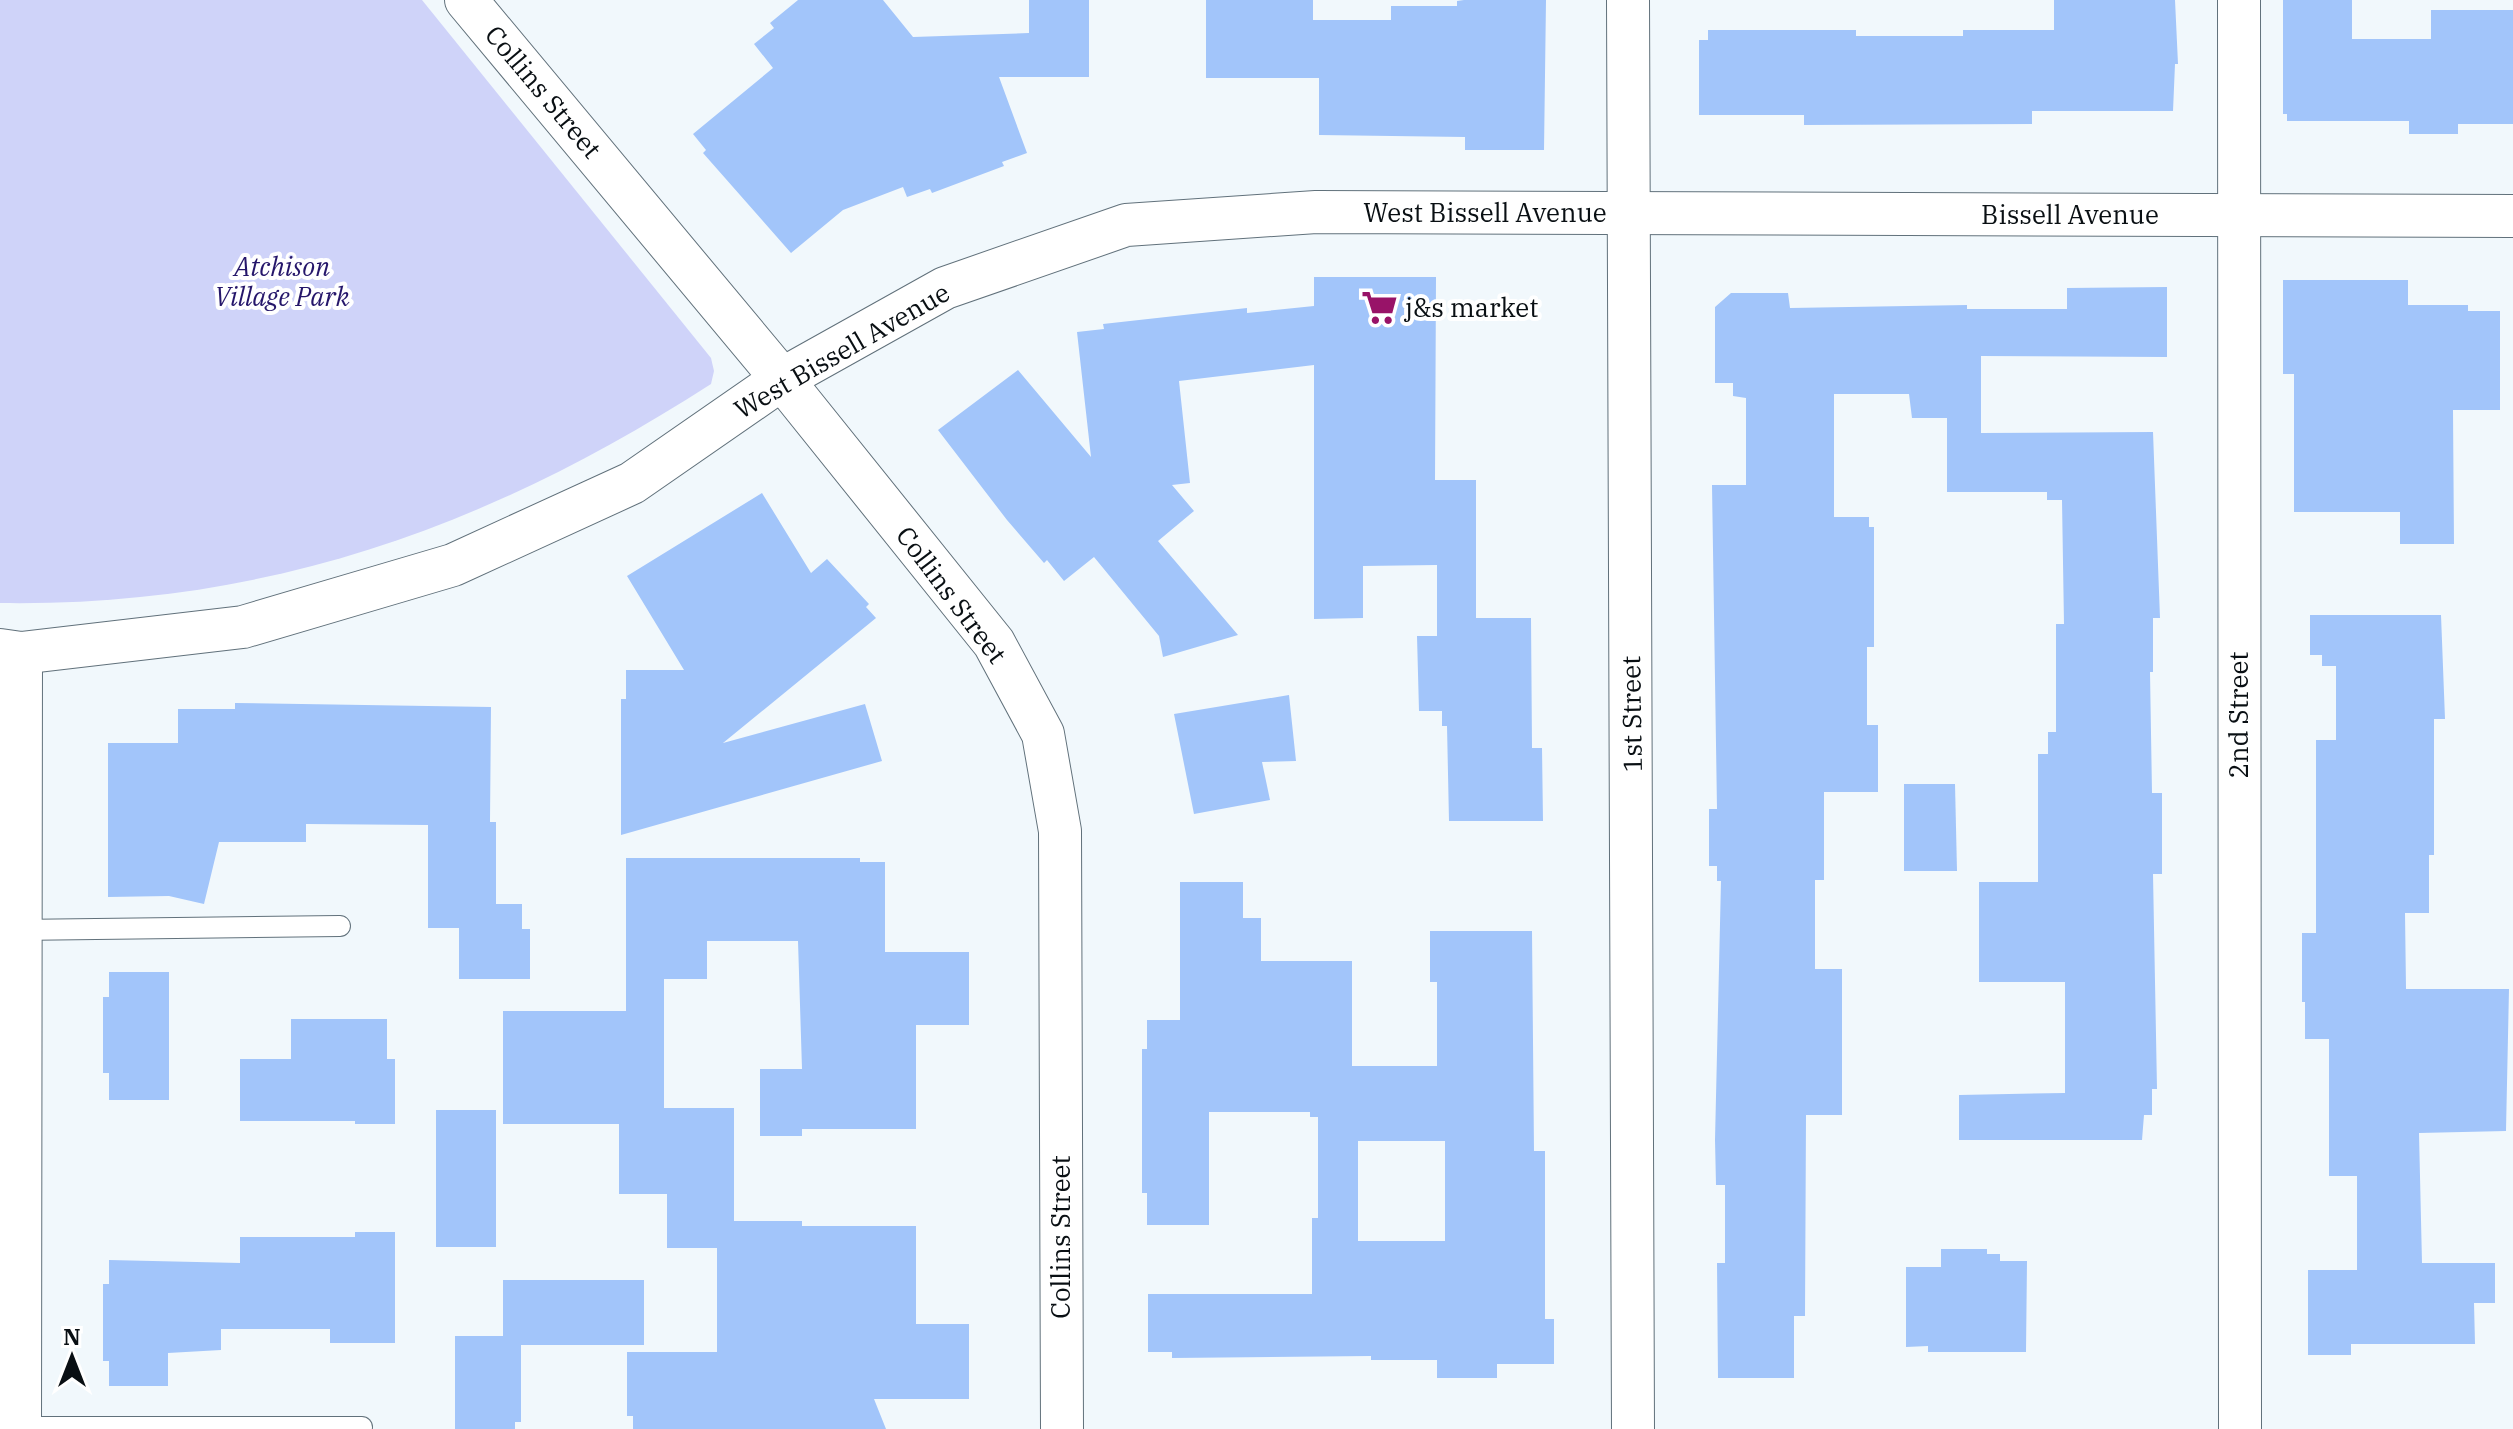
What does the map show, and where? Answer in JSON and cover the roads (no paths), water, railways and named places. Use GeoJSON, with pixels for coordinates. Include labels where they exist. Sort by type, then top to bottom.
{"type":"FeatureCollection","features":[{"type":"Feature","properties":{"kind":"street","name":"Collins Street"},"geometry":{"type":"LineString","coordinates":[[466,0],[782,379],[994,643],[1043,734],[1060,831],[1062,1429]]}},
{"type":"Feature","properties":{"kind":"street","name":"1st Street"},"geometry":{"type":"LineString","coordinates":[[1628,0],[1626,214],[1632,762],[1633,1429]]}},
{"type":"Feature","properties":{"kind":"street","name":"2nd Street"},"geometry":{"type":"LineString","coordinates":[[2239,0],[2240,1429]]}},
{"type":"Feature","properties":{"kind":"street","name":"West Bissell Avenue"},"geometry":{"type":"LineString","coordinates":[[10,652],[243,627],[453,565],[632,483],[782,379],[945,288],[1126,225],[1316,212],[1626,214]]}},
{"type":"Feature","properties":{"kind":"street","name":"Bissell Avenue"},"geometry":{"type":"LineString","coordinates":[[1626,214],[2513,216]]}},
{"type":"Feature","properties":{"kind":"street"},"geometry":{"type":"LineString","coordinates":[[10,652],[14,1428]]}},
{"type":"Feature","properties":{"kind":"lane"},"geometry":{"type":"LineString","coordinates":[[10,930],[340,926]]}},
{"type":"Feature","properties":{"kind":"lane"},"geometry":{"type":"LineString","coordinates":[[14,1428],[362,1427]]}},
{"type":"Feature","properties":{"kind":"place","name":"j&s market"},"geometry":{"type":"Point","coordinates":[1379,308]}},
{"type":"Feature","properties":{"kind":"park label","name":"Atchison Village Park"},"geometry":{"type":"Point","coordinates":[282,282]}}]}
